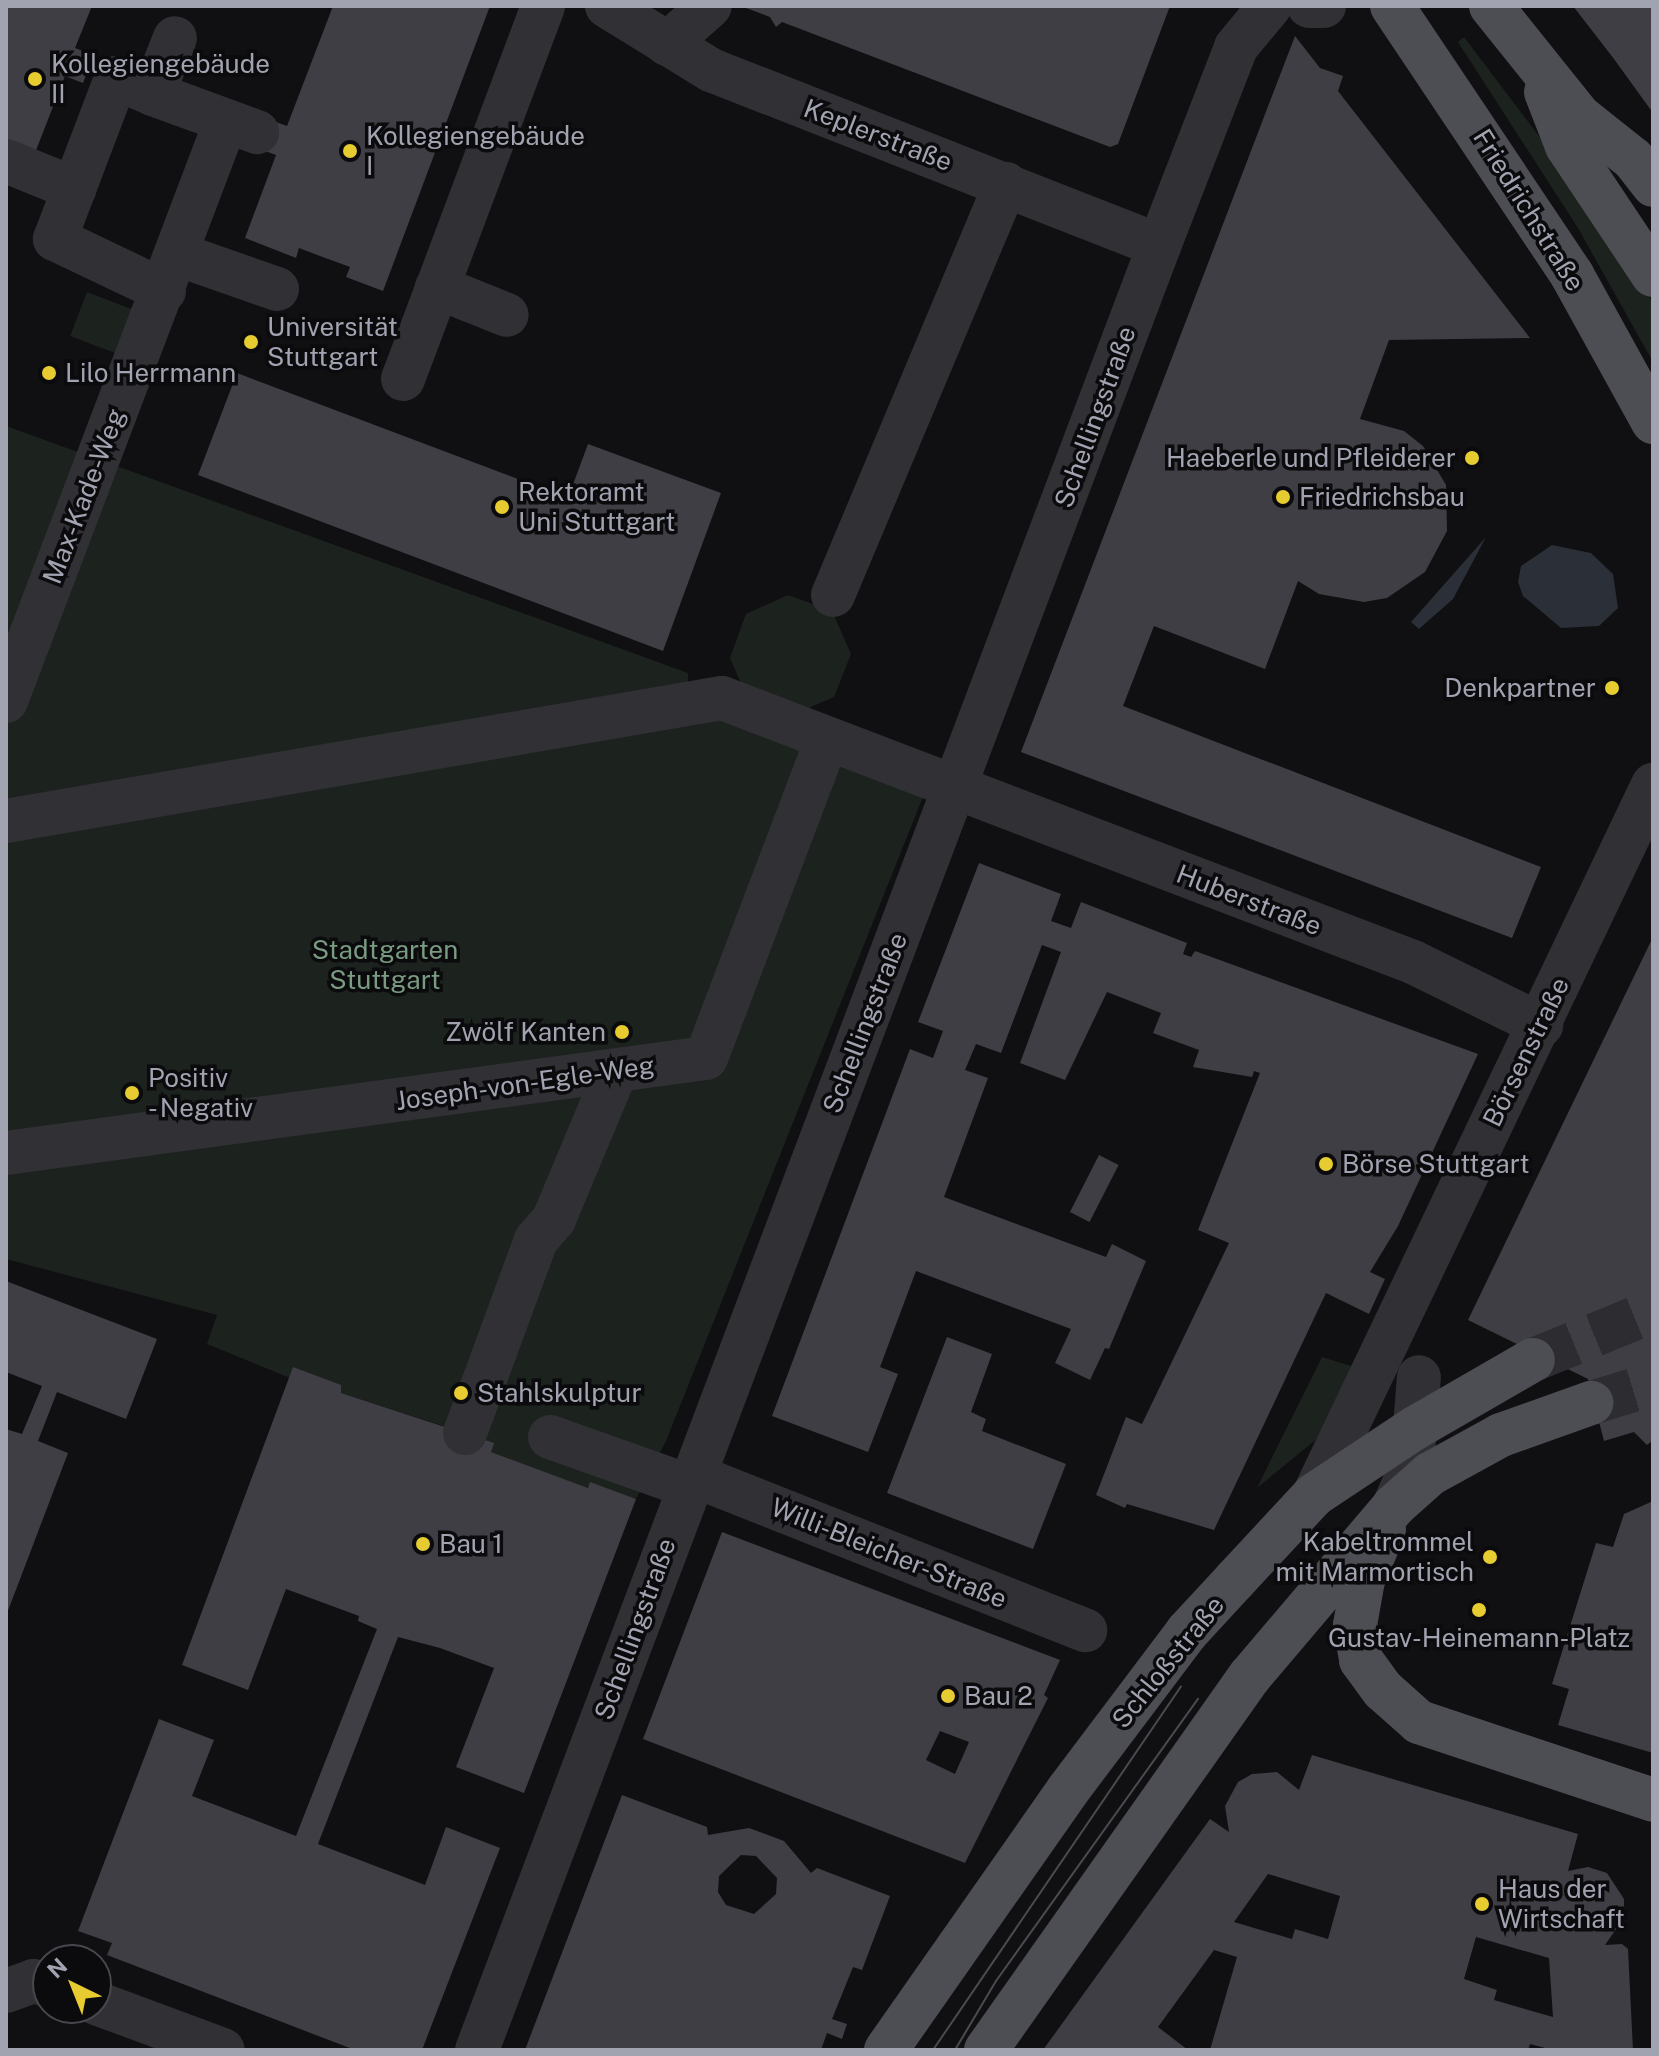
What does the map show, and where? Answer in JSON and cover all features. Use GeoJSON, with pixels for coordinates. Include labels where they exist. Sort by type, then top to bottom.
{"type":"FeatureCollection","features":[{"type":"Feature","properties":{"kind":"main road","name":"Friedrichstraße"},"geometry":{"type":"LineString","coordinates":[[1392,6],[1557,251],[1653,422]]}},
{"type":"Feature","properties":{"kind":"main road"},"geometry":{"type":"LineString","coordinates":[[1491,6],[1579,116],[1633,159],[1653,185]]}},
{"type":"Feature","properties":{"kind":"main road"},"geometry":{"type":"LineString","coordinates":[[1536,65],[1567,146],[1653,275]]}},
{"type":"Feature","properties":{"kind":"main road","name":"Schloßstraße"},"geometry":{"type":"LineString","coordinates":[[886,2050],[962,1935],[1187,1632],[1314,1495],[1415,1428],[1533,1360]]}},
{"type":"Feature","properties":{"kind":"main road"},"geometry":{"type":"LineString","coordinates":[[986,2050],[1250,1676],[1394,1506],[1430,1474],[1501,1435],[1591,1403]]}},
{"type":"Feature","properties":{"kind":"main road"},"geometry":{"type":"LineString","coordinates":[[1394,1506],[1363,1580],[1355,1625],[1361,1660],[1383,1690],[1419,1722],[1653,1800]]}},
{"type":"Feature","properties":{"kind":"street"},"geometry":{"type":"LineString","coordinates":[[403,379],[543,6]]}},
{"type":"Feature","properties":{"kind":"street","name":"Keplerstraße"},"geometry":{"type":"LineString","coordinates":[[607,6],[711,70],[1159,246]]}},
{"type":"Feature","properties":{"kind":"street"},"geometry":{"type":"LineString","coordinates":[[667,44],[710,6]]}},
{"type":"Feature","properties":{"kind":"street","name":"Schellingstraße"},"geometry":{"type":"LineString","coordinates":[[477,2050],[953,787],[1236,47],[1270,6]]}},
{"type":"Feature","properties":{"kind":"street"},"geometry":{"type":"LineString","coordinates":[[1309,6],[1324,6]]}},
{"type":"Feature","properties":{"kind":"street"},"geometry":{"type":"LineString","coordinates":[[175,38],[119,80],[55,239],[171,273],[277,289]]}},
{"type":"Feature","properties":{"kind":"street","name":"Max-Kade-Weg"},"geometry":{"type":"LineString","coordinates":[[6,701],[171,273],[241,127],[119,80]]}},
{"type":"Feature","properties":{"kind":"street"},"geometry":{"type":"LineString","coordinates":[[6,161],[75,189]]}},
{"type":"Feature","properties":{"kind":"street"},"geometry":{"type":"LineString","coordinates":[[833,595],[1006,184]]}},
{"type":"Feature","properties":{"kind":"street"},"geometry":{"type":"LineString","coordinates":[[437,287],[507,315]]}},
{"type":"Feature","properties":{"kind":"street","name":"Huberstraße"},"geometry":{"type":"LineString","coordinates":[[6,821],[722,698],[1413,962],[1541,1025]]}},
{"type":"Feature","properties":{"kind":"street","name":"Joseph-von-Egle-Weg"},"geometry":{"type":"LineString","coordinates":[[6,1153],[706,1058],[827,739]]}},
{"type":"Feature","properties":{"kind":"street","name":"Börsenstraße"},"geometry":{"type":"LineString","coordinates":[[1314,1495],[1353,1423],[1366,1379],[1541,1025],[1653,785]]}},
{"type":"Feature","properties":{"kind":"street"},"geometry":{"type":"LineString","coordinates":[[465,1433],[536,1240],[554,1219],[616,1071]]}},
{"type":"Feature","properties":{"kind":"street"},"geometry":{"type":"LineString","coordinates":[[1394,1506],[1412,1465],[1419,1377],[1396,1317]]}},
{"type":"Feature","properties":{"kind":"street"},"geometry":{"type":"LineString","coordinates":[[1419,1377],[1466,1397]]}},
{"type":"Feature","properties":{"kind":"street","name":"Willi-Bleicher-Straße"},"geometry":{"type":"LineString","coordinates":[[550,1437],[691,1481],[1085,1630]]}},
{"type":"Feature","properties":{"kind":"street"},"geometry":{"type":"LineString","coordinates":[[112,2009],[223,2050]]}},
{"type":"Feature","properties":{"kind":"green space"},"geometry":{"type":"Polygon","coordinates":[[[1464,37],[1557,160],[1653,303],[1653,362],[1578,228],[1458,42],[1464,37]]]}},
{"type":"Feature","properties":{"kind":"green space"},"geometry":{"type":"Polygon","coordinates":[[[87,292],[134,310],[117,354],[70,336],[87,292]]]}},
{"type":"Feature","properties":{"kind":"green space","name":"Stadtgarten Stuttgart"},"geometry":{"type":"Polygon","coordinates":[[[6,426],[688,673],[688,686],[748,699],[730,658],[746,614],[788,595],[832,611],[851,654],[834,697],[792,715],[932,774],[666,1441],[636,1499],[590,1483],[588,1488],[491,1452],[478,1437],[341,1393],[341,1385],[290,1378],[207,1344],[217,1315],[6,1259],[6,426]]]}},
{"type":"Feature","properties":{"kind":"green space"},"geometry":{"type":"Polygon","coordinates":[[[1322,1357],[1351,1366],[1335,1424],[1257,1488],[1322,1357]]]}},
{"type":"Feature","properties":{"kind":"shaded area"},"geometry":{"type":"Polygon","coordinates":[[[1486,537],[1453,599],[1419,629],[1411,622],[1486,537]]]}},
{"type":"Feature","properties":{"kind":"shaded area"},"geometry":{"type":"Polygon","coordinates":[[[1552,545],[1591,553],[1613,574],[1618,608],[1599,626],[1561,628],[1523,596],[1518,582],[1521,566],[1552,545]]]}},
{"type":"Feature","properties":{"kind":"building","name":"Kollegiengebäude II"},"geometry":{"type":"Polygon","coordinates":[[[6,6],[92,6],[75,48],[94,55],[83,83],[65,76],[33,158],[6,148],[6,6]]]}},
{"type":"Feature","properties":{"kind":"building","name":"Kollegiengebäude I"},"geometry":{"type":"Polygon","coordinates":[[[333,6],[490,6],[383,291],[346,277],[350,267],[299,248],[296,258],[245,238],[276,155],[251,146],[262,117],[287,126],[333,6]]]}},
{"type":"Feature","properties":{"kind":"building"},"geometry":{"type":"Polygon","coordinates":[[[741,6],[1170,6],[1118,144],[1110,147],[782,22],[776,27],[770,17],[741,6]]]}},
{"type":"Feature","properties":{"kind":"building"},"geometry":{"type":"Polygon","coordinates":[[[1573,6],[1653,6],[1653,113],[1614,59],[1573,6]]]}},
{"type":"Feature","properties":{"kind":"building","name":"Friedrichsbau"},"geometry":{"type":"Polygon","coordinates":[[[1295,36],[1320,68],[1343,76],[1338,91],[1530,338],[1389,340],[1360,419],[1404,431],[1423,446],[1446,485],[1447,531],[1425,572],[1387,598],[1364,602],[1319,594],[1298,581],[1265,669],[1154,626],[1123,706],[1541,867],[1512,938],[1021,752],[1295,36]]]}},
{"type":"Feature","properties":{"kind":"building","name":"Rektoramt Uni Stuttgart"},"geometry":{"type":"Polygon","coordinates":[[[237,373],[568,498],[588,444],[721,493],[663,651],[198,475],[237,373]]]}},
{"type":"Feature","properties":{"kind":"building"},"geometry":{"type":"Polygon","coordinates":[[[979,863],[1061,894],[1051,921],[1071,928],[1081,902],[1187,943],[1183,954],[1191,957],[1195,951],[1478,1054],[1398,1226],[1370,1272],[1385,1279],[1369,1314],[1326,1293],[1214,1530],[1127,1504],[1125,1508],[1096,1495],[1126,1417],[1142,1424],[1229,1243],[1198,1230],[1260,1073],[1254,1071],[1252,1077],[1193,1067],[1199,1050],[1153,1033],[1161,1013],[1107,992],[1065,1080],[1020,1063],[1061,952],[1042,945],[1001,1053],[976,1044],[965,1070],[988,1078],[944,1197],[1106,1257],[1112,1244],[1146,1261],[1109,1349],[1105,1348],[1090,1380],[1055,1363],[1071,1329],[916,1271],[880,1367],[898,1374],[868,1452],[772,1416],[910,1049],[933,1058],[943,1031],[918,1022],[979,863]]]}},
{"type":"Feature","properties":{"kind":"building"},"geometry":{"type":"Polygon","coordinates":[[[1653,937],[1653,1440],[1647,1445],[1634,1432],[1604,1441],[1588,1379],[1468,1320],[1653,937]]]}},
{"type":"Feature","properties":{"kind":"building"},"geometry":{"type":"Polygon","coordinates":[[[1099,1155],[1119,1165],[1090,1222],[1070,1212],[1099,1155]]]}},
{"type":"Feature","properties":{"kind":"building"},"geometry":{"type":"Polygon","coordinates":[[[6,1281],[157,1339],[126,1419],[57,1392],[38,1441],[68,1453],[6,1616],[6,1429],[22,1434],[42,1386],[6,1372],[6,1281]]]}},
{"type":"Feature","properties":{"kind":"building"},"geometry":{"type":"Polygon","coordinates":[[[947,1337],[992,1354],[971,1412],[986,1419],[982,1431],[1066,1464],[1033,1549],[887,1493],[947,1337]]]}},
{"type":"Feature","properties":{"kind":"building"},"geometry":{"type":"Polygon","coordinates":[[[293,1367],[341,1385],[341,1393],[494,1443],[491,1452],[588,1488],[590,1482],[636,1499],[524,1793],[456,1767],[494,1668],[440,1648],[398,1637],[318,1844],[425,1885],[446,1827],[500,1848],[422,2050],[355,2050],[112,1957],[112,1943],[78,1931],[159,1719],[214,1740],[192,1796],[296,1836],[377,1629],[358,1621],[359,1616],[286,1589],[248,1690],[182,1665],[293,1367]]]}},
{"type":"Feature","properties":{"kind":"building"},"geometry":{"type":"Polygon","coordinates":[[[1653,1501],[1653,1753],[1558,1725],[1569,1689],[1552,1684],[1596,1543],[1613,1547],[1624,1514],[1653,1501]]]}},
{"type":"Feature","properties":{"kind":"building","name":"Bau 2"},"geometry":{"type":"Polygon","coordinates":[[[722,1532],[1060,1660],[1044,1695],[1048,1698],[965,1863],[643,1739],[722,1532]],[[940,1731],[926,1760],[955,1774],[969,1742],[940,1731]]]}},
{"type":"Feature","properties":{"kind":"building","name":"Haus der Wirtschaft"},"geometry":{"type":"Polygon","coordinates":[[[1312,1755],[1578,1834],[1568,1871],[1588,1867],[1607,1873],[1624,1899],[1624,1918],[1605,1945],[1622,1944],[1628,1949],[1633,2050],[1553,2050],[1530,2044],[1528,2050],[1210,2050],[1237,1957],[1214,1950],[1158,2027],[1188,2050],[1043,2050],[1210,1819],[1229,1832],[1225,1806],[1238,1782],[1252,1774],[1277,1772],[1299,1790],[1312,1755]],[[1268,1874],[1234,1922],[1292,1939],[1295,1929],[1328,1939],[1340,1896],[1268,1874]],[[1476,1937],[1464,1979],[1497,1990],[1494,2000],[1553,2017],[1549,1958],[1476,1937]]]}},
{"type":"Feature","properties":{"kind":"building"},"geometry":{"type":"Polygon","coordinates":[[[622,1795],[707,1827],[708,1835],[749,1828],[784,1841],[811,1873],[817,1868],[890,1896],[862,1970],[853,1967],[832,2019],[847,2024],[842,2039],[827,2033],[821,2050],[525,2050],[622,1795]],[[741,1855],[719,1876],[718,1892],[726,1905],[754,1914],[776,1894],[777,1878],[756,1856],[741,1855]]]}},
{"type":"Feature","properties":{"kind":"tunnel"},"geometry":{"type":"LineString","coordinates":[[1533,1360],[1653,1311]]}},
{"type":"Feature","properties":{"kind":"tunnel"},"geometry":{"type":"LineString","coordinates":[[1591,1403],[1653,1384]]}},
{"type":"Feature","properties":{"kind":"tram line"},"geometry":{"type":"LineString","coordinates":[[933,2050],[1181,1687]]}},
{"type":"Feature","properties":{"kind":"tram line"},"geometry":{"type":"LineString","coordinates":[[955,2050],[996,1981],[1198,1699]]}},
{"type":"Feature","properties":{"kind":"place","name":"Kollegiengebäude II"},"geometry":{"type":"Point","coordinates":[35,79]}},
{"type":"Feature","properties":{"kind":"place","name":"Kollegiengebäude I"},"geometry":{"type":"Point","coordinates":[350,151]}},
{"type":"Feature","properties":{"kind":"place","name":"Universität Stuttgart"},"geometry":{"type":"Point","coordinates":[251,342]}},
{"type":"Feature","properties":{"kind":"place","name":"Lilo Herrmann"},"geometry":{"type":"Point","coordinates":[49,373]}},
{"type":"Feature","properties":{"kind":"place","name":"Haeberle und Pfleiderer"},"geometry":{"type":"Point","coordinates":[1472,458]}},
{"type":"Feature","properties":{"kind":"place","name":"Friedrichsbau"},"geometry":{"type":"Point","coordinates":[1283,497]}},
{"type":"Feature","properties":{"kind":"place","name":"Rektoramt Uni Stuttgart"},"geometry":{"type":"Point","coordinates":[502,507]}},
{"type":"Feature","properties":{"kind":"place","name":"Denkpartner"},"geometry":{"type":"Point","coordinates":[1612,688]}},
{"type":"Feature","properties":{"kind":"place","name":"Zwölf Kanten"},"geometry":{"type":"Point","coordinates":[622,1032]}},
{"type":"Feature","properties":{"kind":"place","name":"Positiv - Negativ"},"geometry":{"type":"Point","coordinates":[132,1093]}},
{"type":"Feature","properties":{"kind":"place","name":"Börse Stuttgart"},"geometry":{"type":"Point","coordinates":[1326,1164]}},
{"type":"Feature","properties":{"kind":"place","name":"Stahlskulptur"},"geometry":{"type":"Point","coordinates":[461,1393]}},
{"type":"Feature","properties":{"kind":"place","name":"Bau 1"},"geometry":{"type":"Point","coordinates":[423,1544]}},
{"type":"Feature","properties":{"kind":"place","name":"Kabeltrommel mit Marmortisch"},"geometry":{"type":"Point","coordinates":[1490,1557]}},
{"type":"Feature","properties":{"kind":"place","name":"Gustav-Heinemann-Platz"},"geometry":{"type":"Point","coordinates":[1479,1610]}},
{"type":"Feature","properties":{"kind":"place","name":"Bau 2"},"geometry":{"type":"Point","coordinates":[948,1696]}},
{"type":"Feature","properties":{"kind":"place","name":"Haus der Wirtschaft"},"geometry":{"type":"Point","coordinates":[1482,1904]}}]}
